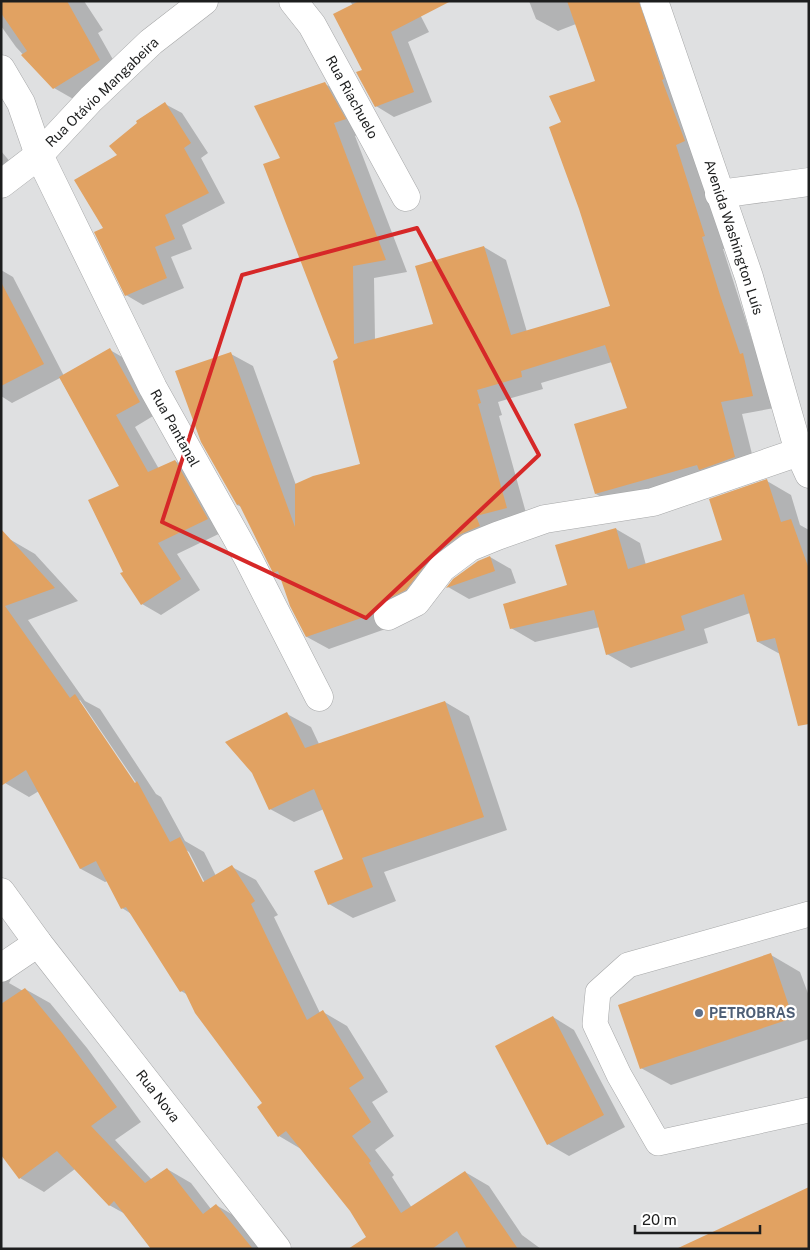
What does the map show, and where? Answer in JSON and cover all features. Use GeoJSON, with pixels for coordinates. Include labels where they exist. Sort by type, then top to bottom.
{"type":"FeatureCollection","features":[{"type":"Feature","properties":{"kind":"street","name":"Rua Otávio Mangabeira"},"geometry":{"type":"LineString","coordinates":[[1,184],[39,155],[92,99],[151,42],[204,1]]}},
{"type":"Feature","properties":{"kind":"street","name":"Rua Riachuelo"},"geometry":{"type":"LineString","coordinates":[[293,1],[312,25],[406,196]]}},
{"type":"Feature","properties":{"kind":"street","name":"Avenida Washington Luís"},"geometry":{"type":"LineString","coordinates":[[654,1],[749,277],[804,463]]}},
{"type":"Feature","properties":{"kind":"street","name":"Rua Pantanal"},"geometry":{"type":"LineString","coordinates":[[1,69],[21,103],[39,155],[153,388],[248,558],[319,697]]}},
{"type":"Feature","properties":{"kind":"street"},"geometry":{"type":"LineString","coordinates":[[720,194],[809,182]]}},
{"type":"Feature","properties":{"kind":"street"},"geometry":{"type":"LineString","coordinates":[[388,616],[416,602],[442,568],[470,547],[497,536],[545,519],[653,502],[804,463]]}},
{"type":"Feature","properties":{"kind":"street","name":"Rua Nova"},"geometry":{"type":"LineString","coordinates":[[1,892],[38,943],[278,1249]]}},
{"type":"Feature","properties":{"kind":"street"},"geometry":{"type":"LineString","coordinates":[[1,968],[38,943]]}},
{"type":"Feature","properties":{"kind":"lane"},"geometry":{"type":"LineString","coordinates":[[809,914],[628,965],[598,992],[595,1024],[619,1075],[658,1143],[809,1110]]}},
{"type":"Feature","properties":{"kind":"highlighted area"},"geometry":{"type":"Polygon","coordinates":[[[417,228],[539,455],[366,618],[162,522],[242,275],[417,228]]]}},
{"type":"Feature","properties":{"kind":"building"},"geometry":{"type":"Polygon","coordinates":[[[1,1],[67,1],[100,60],[53,89],[21,55],[27,51],[1,13],[1,1]]]}},
{"type":"Feature","properties":{"kind":"building"},"geometry":{"type":"Polygon","coordinates":[[[359,1],[451,1],[391,32],[414,92],[375,107],[356,72],[362,70],[333,14],[359,1]]]}},
{"type":"Feature","properties":{"kind":"building"},"geometry":{"type":"Polygon","coordinates":[[[567,1],[639,1],[664,79],[662,80],[685,141],[676,145],[705,236],[702,237],[720,295],[740,354],[743,353],[753,396],[721,402],[735,457],[699,470],[697,465],[595,494],[574,424],[627,408],[605,345],[521,371],[522,377],[477,390],[481,403],[478,404],[507,508],[476,516],[480,526],[461,534],[432,556],[406,590],[381,602],[375,607],[373,614],[306,637],[290,606],[278,571],[273,573],[239,504],[237,505],[201,442],[175,371],[231,352],[295,527],[295,484],[313,476],[360,464],[333,361],[338,358],[263,164],[280,158],[254,106],[325,82],[346,119],[334,123],[386,260],[353,266],[354,344],[433,324],[415,266],[484,246],[511,335],[610,306],[579,209],[549,127],[561,122],[549,96],[595,81],[567,1]]]}},
{"type":"Feature","properties":{"kind":"building"},"geometry":{"type":"Polygon","coordinates":[[[165,102],[191,143],[184,148],[209,193],[165,215],[175,239],[155,247],[167,278],[125,296],[94,232],[103,228],[74,180],[117,155],[109,146],[137,123],[136,121],[165,102]]]}},
{"type":"Feature","properties":{"kind":"building"},"geometry":{"type":"Polygon","coordinates":[[[1,282],[44,364],[1,386],[1,282]]]}},
{"type":"Feature","properties":{"kind":"building"},"geometry":{"type":"Polygon","coordinates":[[[110,348],[140,402],[116,415],[148,472],[175,460],[208,519],[158,543],[181,579],[141,605],[120,573],[123,572],[88,500],[119,486],[59,377],[110,348]]]}},
{"type":"Feature","properties":{"kind":"building"},"geometry":{"type":"Polygon","coordinates":[[[767,479],[781,522],[791,519],[809,569],[809,724],[798,726],[775,638],[757,642],[744,594],[681,616],[685,630],[606,655],[594,610],[510,629],[503,604],[567,585],[555,545],[616,528],[628,569],[722,540],[709,499],[767,479]]]}},
{"type":"Feature","properties":{"kind":"building"},"geometry":{"type":"Polygon","coordinates":[[[1,529],[55,588],[5,606],[70,698],[75,694],[135,783],[137,781],[170,842],[180,837],[203,882],[232,865],[255,901],[251,904],[307,1020],[323,1010],[364,1078],[349,1088],[371,1122],[352,1136],[371,1161],[369,1163],[401,1213],[465,1171],[518,1249],[467,1249],[457,1231],[432,1249],[348,1249],[366,1237],[350,1211],[286,1131],[278,1137],[257,1107],[262,1103],[195,1013],[184,990],[180,992],[126,907],[121,909],[96,861],[80,869],[26,770],[1,786],[1,529]]]}},
{"type":"Feature","properties":{"kind":"building"},"geometry":{"type":"Polygon","coordinates":[[[490,556],[495,571],[446,588],[453,579],[478,561],[490,556]]]}},
{"type":"Feature","properties":{"kind":"building"},"geometry":{"type":"Polygon","coordinates":[[[445,701],[484,817],[362,858],[373,887],[328,905],[314,871],[343,859],[314,789],[269,810],[252,773],[225,742],[287,712],[305,748],[445,701]]]}},
{"type":"Feature","properties":{"kind":"building"},"geometry":{"type":"Polygon","coordinates":[[[771,953],[793,1018],[640,1069],[618,1005],[771,953]]]}},
{"type":"Feature","properties":{"kind":"building"},"geometry":{"type":"Polygon","coordinates":[[[25,988],[62,1033],[117,1107],[91,1126],[145,1183],[167,1168],[203,1214],[216,1204],[253,1249],[151,1249],[114,1201],[109,1206],[57,1151],[19,1179],[1,1155],[1,1004],[25,988]]]}},
{"type":"Feature","properties":{"kind":"building"},"geometry":{"type":"Polygon","coordinates":[[[553,1016],[604,1115],[547,1145],[495,1046],[553,1016]]]}},
{"type":"Feature","properties":{"kind":"building"},"geometry":{"type":"Polygon","coordinates":[[[809,1187],[809,1249],[676,1249],[809,1187]]]}},
{"type":"Feature","properties":{"kind":"place","name":"PETROBRAS"},"geometry":{"type":"Point","coordinates":[699,1013]}}]}
